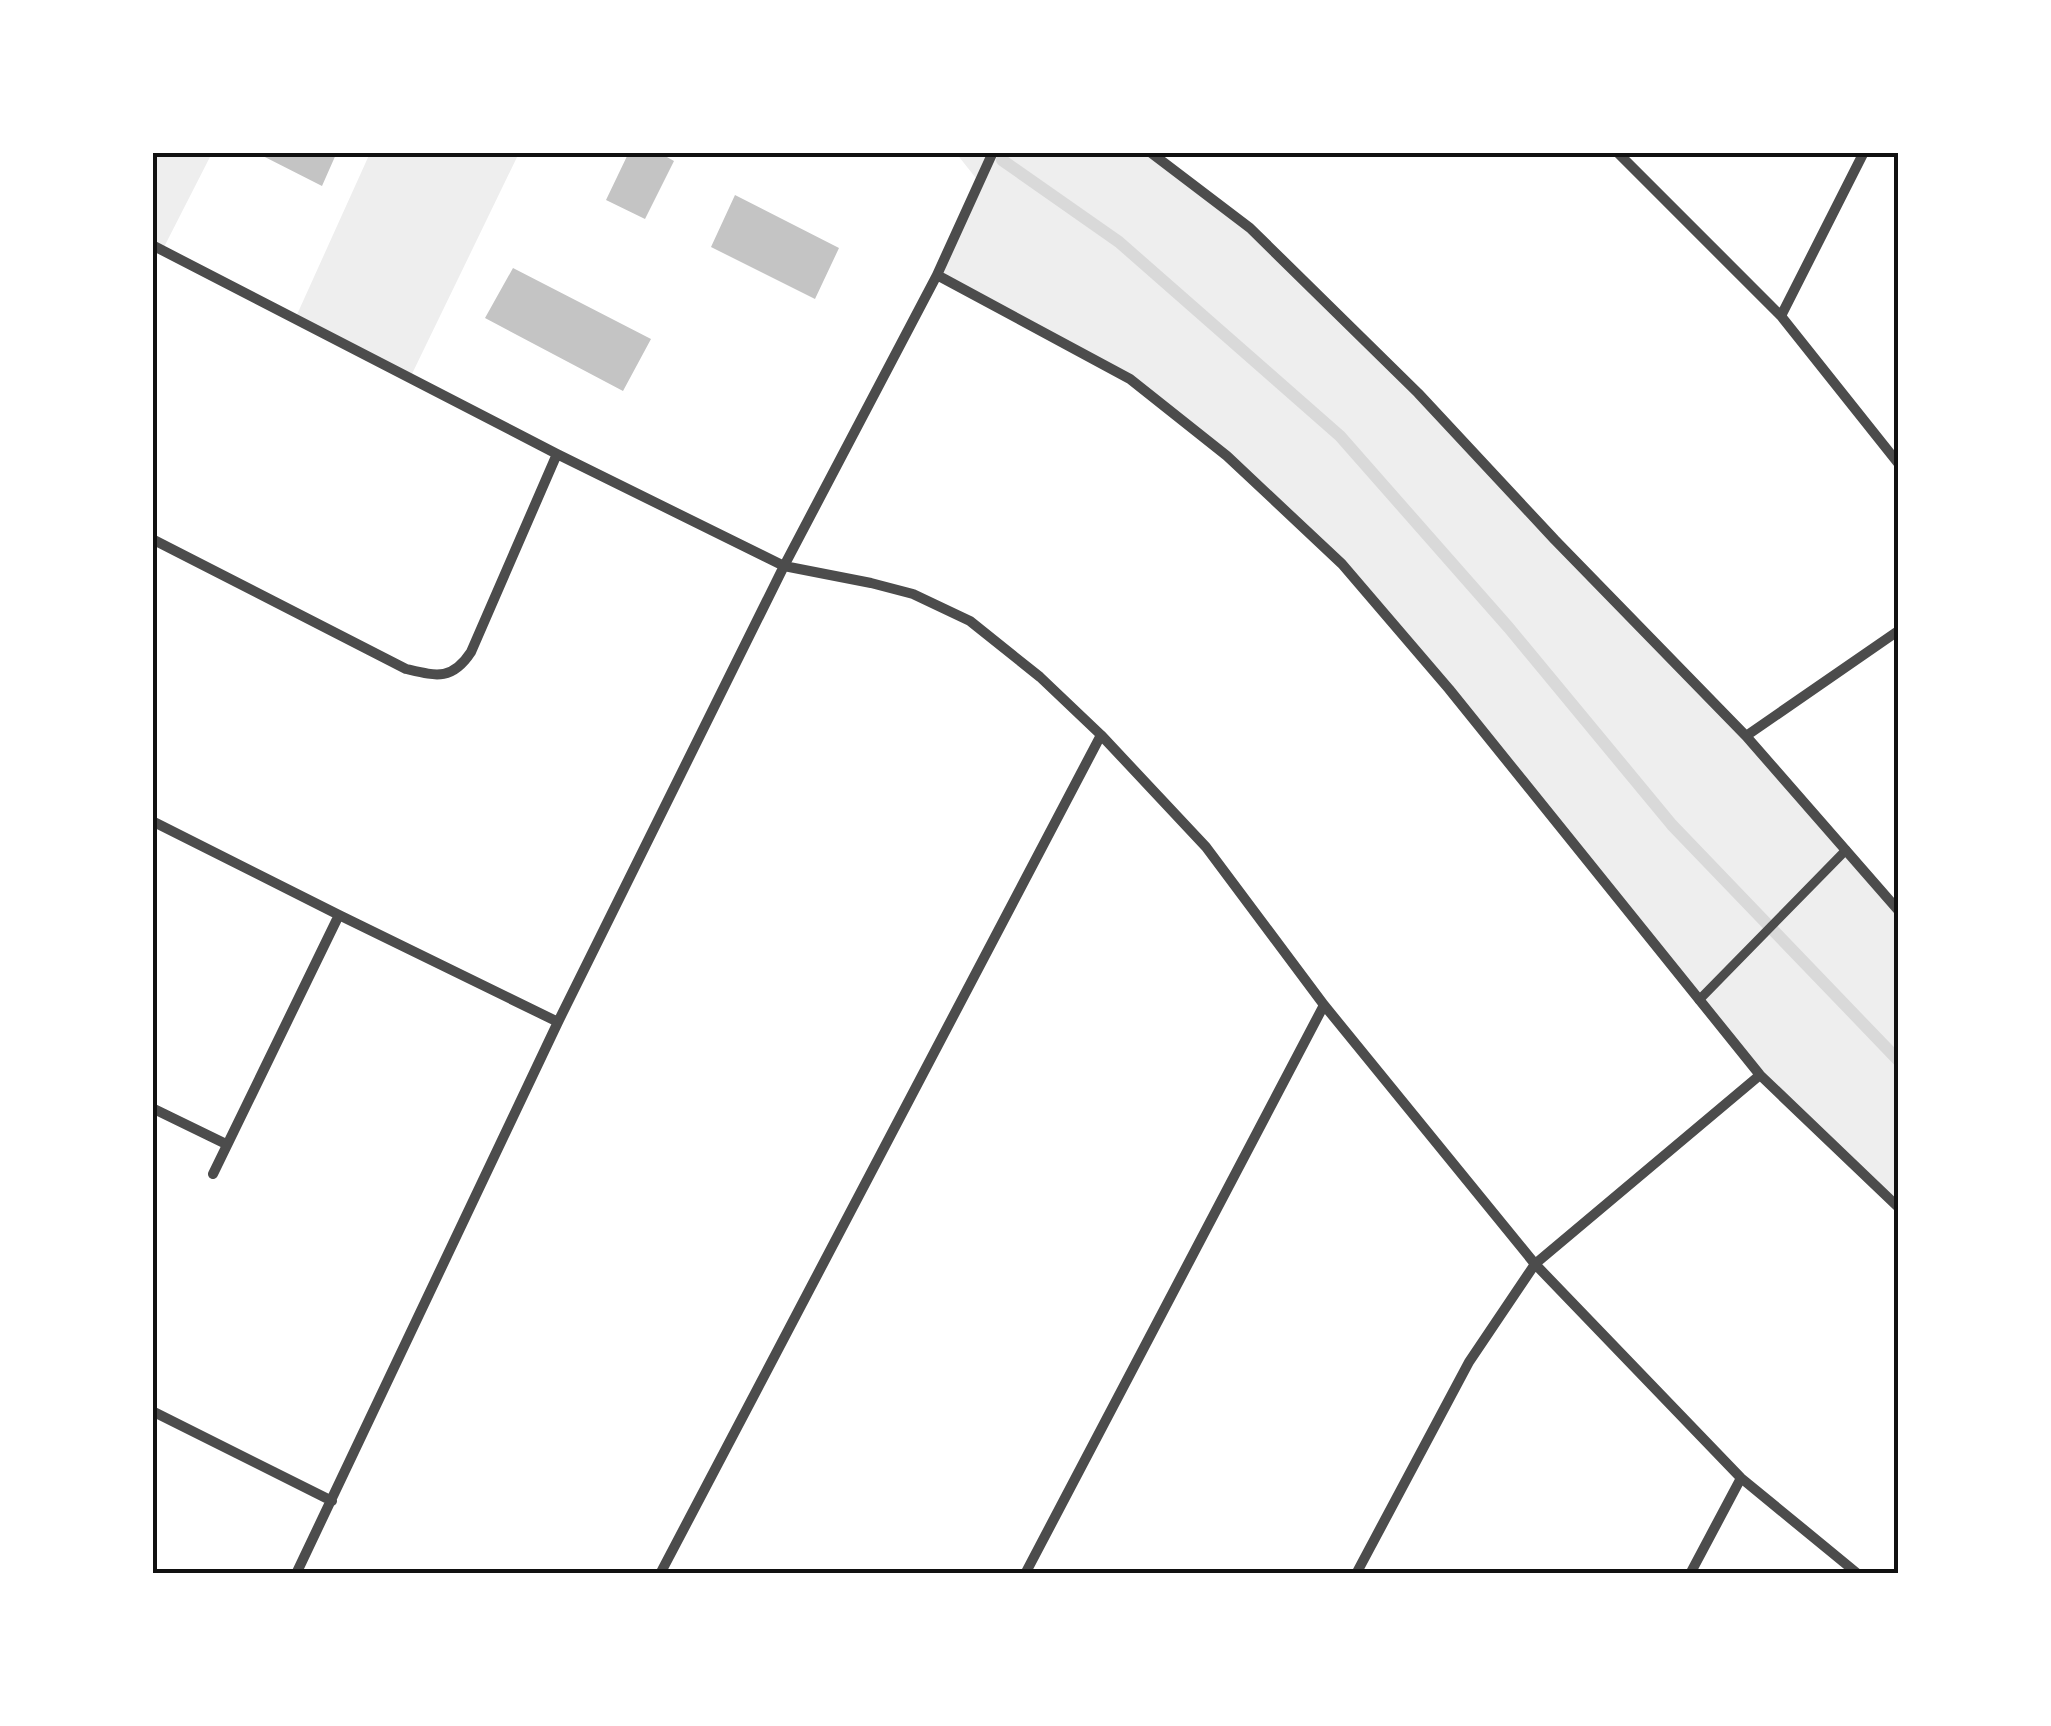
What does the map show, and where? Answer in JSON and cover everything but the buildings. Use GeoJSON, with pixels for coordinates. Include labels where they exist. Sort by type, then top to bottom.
{"type":"FeatureCollection","features":[{"type":"Feature","properties":{"kind":"street"},"geometry":{"type":"LineString","coordinates":[[296,1574],[558,1022],[784,566],[937,275],[993,152]]}},
{"type":"Feature","properties":{"kind":"street"},"geometry":{"type":"LineString","coordinates":[[1150,152],[1250,228],[1418,393],[1554,540],[1746,736],[1898,910]]}},
{"type":"Feature","properties":{"kind":"street"},"geometry":{"type":"LineString","coordinates":[[1617,152],[1781,316],[1898,464]]}},
{"type":"Feature","properties":{"kind":"street"},"geometry":{"type":"LineString","coordinates":[[1781,316],[1864,152]]}},
{"type":"Feature","properties":{"kind":"street"},"geometry":{"type":"LineString","coordinates":[[152,246],[784,566],[913,594],[970,622],[1040,677],[1101,735],[1206,847],[1324,1005],[1535,1264],[1740,1478],[1858,1574]]}},
{"type":"Feature","properties":{"kind":"street"},"geometry":{"type":"LineString","coordinates":[[937,275],[1130,379],[1227,456],[1328,551],[1449,689],[1760,1075],[1898,1207]]}},
{"type":"Feature","properties":{"kind":"street"},"geometry":{"type":"LineString","coordinates":[[152,539],[406,668],[445,675],[464,663],[471,652],[557,454]]}},
{"type":"Feature","properties":{"kind":"street"},"geometry":{"type":"LineString","coordinates":[[1746,736],[1898,631]]}},
{"type":"Feature","properties":{"kind":"street"},"geometry":{"type":"LineString","coordinates":[[660,1574],[1101,735]]}},
{"type":"Feature","properties":{"kind":"street"},"geometry":{"type":"LineString","coordinates":[[152,821],[558,1022]]}},
{"type":"Feature","properties":{"kind":"street"},"geometry":{"type":"LineString","coordinates":[[1700,1000],[1846,850]]}},
{"type":"Feature","properties":{"kind":"street"},"geometry":{"type":"LineString","coordinates":[[213,1174],[339,915]]}},
{"type":"Feature","properties":{"kind":"street"},"geometry":{"type":"LineString","coordinates":[[1025,1574],[1324,1005]]}},
{"type":"Feature","properties":{"kind":"street"},"geometry":{"type":"LineString","coordinates":[[1356,1574],[1469,1362],[1535,1264],[1760,1075]]}},
{"type":"Feature","properties":{"kind":"street"},"geometry":{"type":"LineString","coordinates":[[152,1108],[226,1144]]}},
{"type":"Feature","properties":{"kind":"street"},"geometry":{"type":"LineString","coordinates":[[152,1411],[332,1502]]}},
{"type":"Feature","properties":{"kind":"street"},"geometry":{"type":"LineString","coordinates":[[1690,1574],[1740,1478]]}},
{"type":"Feature","properties":{"kind":"shaded area"},"geometry":{"type":"Polygon","coordinates":[[[152,153],[212,153],[162,251],[153,245],[152,153]]]}},
{"type":"Feature","properties":{"kind":"shaded area"},"geometry":{"type":"Polygon","coordinates":[[[370,153],[519,153],[410,378],[295,319],[370,153]]]}},
{"type":"Feature","properties":{"kind":"shaded area"},"geometry":{"type":"Polygon","coordinates":[[[956,153],[1150,153],[1250,228],[1418,393],[1898,903],[1898,1207],[1760,1075],[1342,564],[1227,456],[1130,379],[937,275],[979,182],[956,153]]]}},
{"type":"Feature","properties":{"kind":"waterway"},"geometry":{"type":"LineString","coordinates":[[1002,160],[1119,242],[1340,436],[1509,628],[1672,825],[1898,1060]]}}]}
